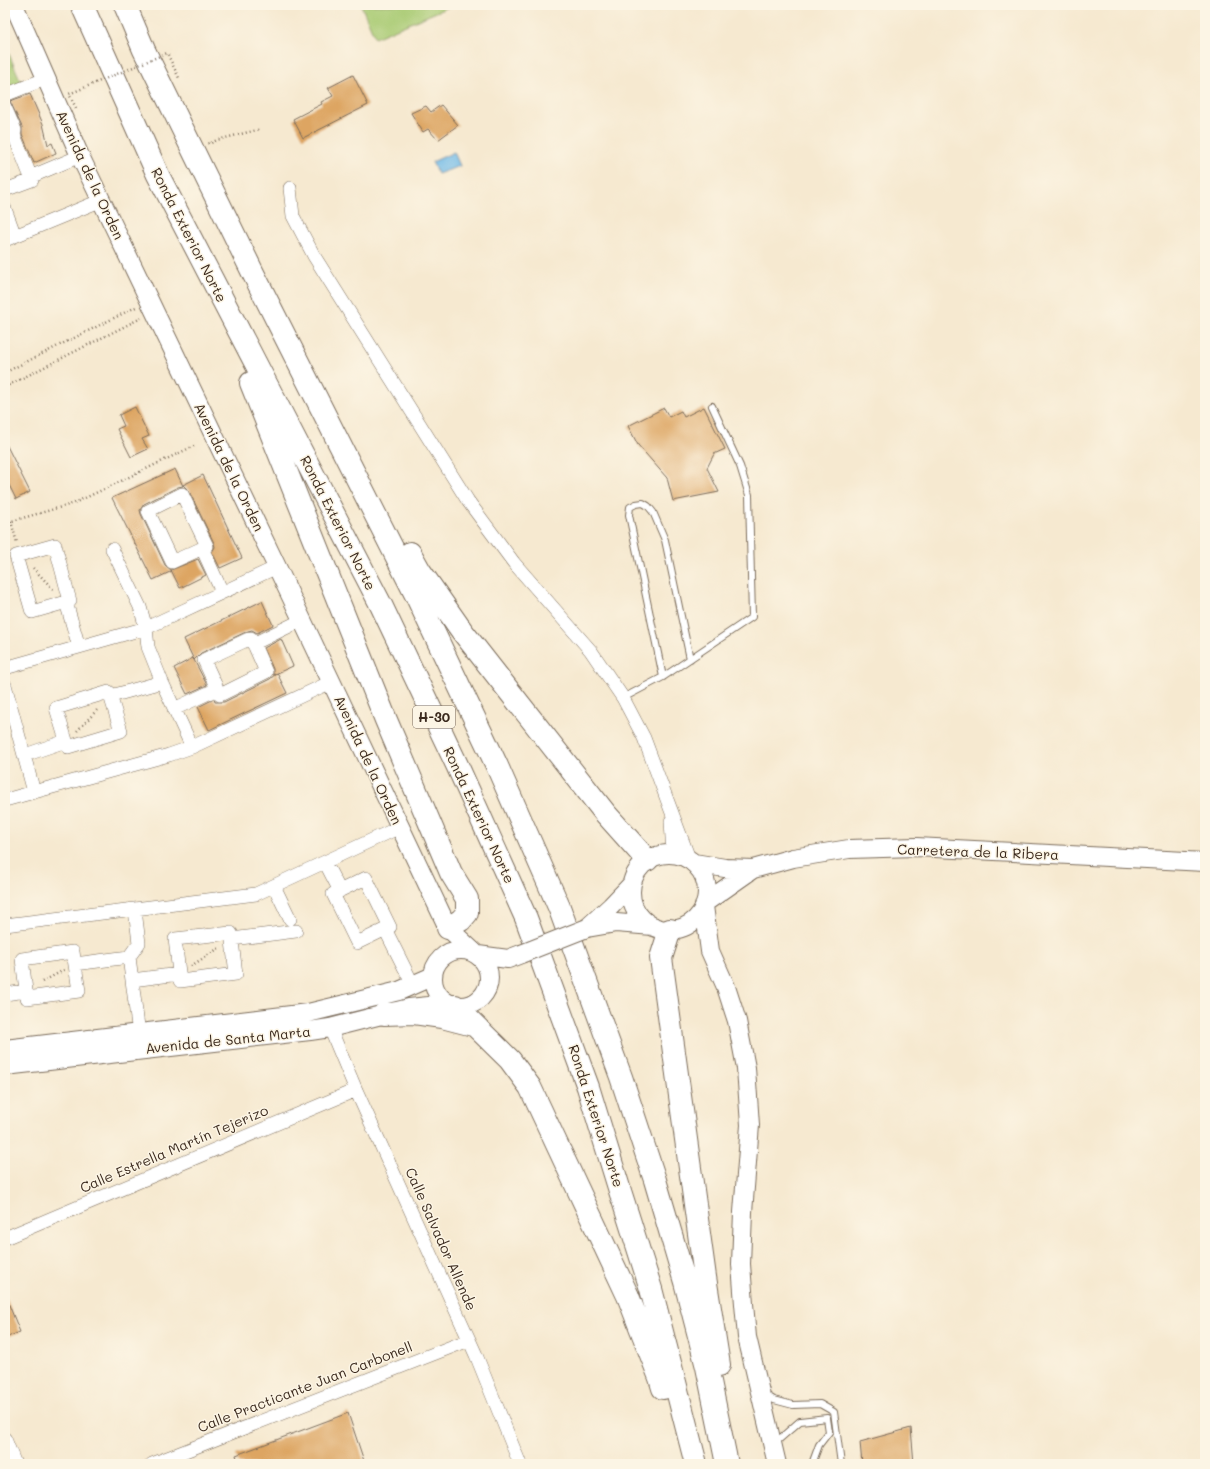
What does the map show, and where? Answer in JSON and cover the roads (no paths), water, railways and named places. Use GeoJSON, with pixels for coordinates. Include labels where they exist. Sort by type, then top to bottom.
{"type":"FeatureCollection","features":[{"type":"Feature","properties":{"kind":"highway","name":"Ronda Exterior Norte"},"geometry":{"type":"LineString","coordinates":[[82,5],[158,175],[380,606],[457,765],[526,918],[588,1086],[651,1289],[696,1464]]}},
{"type":"Feature","properties":{"kind":"highway","name":"H-30"},"geometry":{"type":"LineString","coordinates":[[125,5],[144,50],[253,273],[421,604],[497,766],[559,907],[621,1077],[655,1180],[685,1282],[707,1367],[727,1464]]}},
{"type":"Feature","properties":{"kind":"highway"},"geometry":{"type":"LineString","coordinates":[[202,261],[386,720],[451,873],[467,898],[467,913],[461,920],[448,928]]}},
{"type":"Feature","properties":{"kind":"highway"},"geometry":{"type":"LineString","coordinates":[[309,382],[381,498],[420,571],[462,631],[605,813],[647,860]]}},
{"type":"Feature","properties":{"kind":"highway"},"geometry":{"type":"LineString","coordinates":[[670,927],[661,958],[705,1277],[738,1464]]}},
{"type":"Feature","properties":{"kind":"highway"},"geometry":{"type":"LineString","coordinates":[[452,1005],[510,1060],[530,1087],[639,1323],[660,1378],[682,1464]]}},
{"type":"Feature","properties":{"kind":"highway"},"geometry":{"type":"LineString","coordinates":[[384,1014],[414,1013],[442,1017],[475,1026]]}},
{"type":"Feature","properties":{"kind":"street","name":"Avenida de la Orden"},"geometry":{"type":"LineString","coordinates":[[14,5],[45,79],[80,156],[448,928],[476,954]]}},
{"type":"Feature","properties":{"kind":"street"},"geometry":{"type":"LineString","coordinates":[[5,96],[45,79]]}},
{"type":"Feature","properties":{"kind":"street"},"geometry":{"type":"LineString","coordinates":[[5,107],[15,130],[9,137],[32,180],[5,190]]}},
{"type":"Feature","properties":{"kind":"street"},"geometry":{"type":"LineString","coordinates":[[30,177],[80,156]]}},
{"type":"Feature","properties":{"kind":"street"},"geometry":{"type":"LineString","coordinates":[[290,188],[293,216],[314,256],[468,501],[514,563],[591,651],[623,698],[644,738],[692,862]]}},
{"type":"Feature","properties":{"kind":"street"},"geometry":{"type":"LineString","coordinates":[[5,209],[10,238],[102,200]]}},
{"type":"Feature","properties":{"kind":"street"},"geometry":{"type":"LineString","coordinates":[[182,494],[207,546],[202,548],[172,562],[148,511],[182,494]]}},
{"type":"Feature","properties":{"kind":"street"},"geometry":{"type":"LineString","coordinates":[[54,545],[70,601],[66,602],[32,612],[16,556],[54,545]]}},
{"type":"Feature","properties":{"kind":"street"},"geometry":{"type":"LineString","coordinates":[[202,548],[222,592]]}},
{"type":"Feature","properties":{"kind":"street"},"geometry":{"type":"LineString","coordinates":[[112,549],[140,608],[146,628],[148,647],[162,682],[192,747]]}},
{"type":"Feature","properties":{"kind":"street"},"geometry":{"type":"LineString","coordinates":[[5,668],[146,628],[277,567]]}},
{"type":"Feature","properties":{"kind":"street"},"geometry":{"type":"LineString","coordinates":[[66,602],[78,647]]}},
{"type":"Feature","properties":{"kind":"street"},"geometry":{"type":"LineString","coordinates":[[253,644],[302,620]]}},
{"type":"Feature","properties":{"kind":"street"},"geometry":{"type":"LineString","coordinates":[[251,638],[253,644],[266,672],[220,695],[204,660],[251,638]]}},
{"type":"Feature","properties":{"kind":"street"},"geometry":{"type":"LineString","coordinates":[[111,696],[162,682]]}},
{"type":"Feature","properties":{"kind":"street"},"geometry":{"type":"LineString","coordinates":[[5,800],[169,756],[192,747],[331,682]]}},
{"type":"Feature","properties":{"kind":"street"},"geometry":{"type":"LineString","coordinates":[[5,685],[11,729],[25,755],[34,792]]}},
{"type":"Feature","properties":{"kind":"street"},"geometry":{"type":"LineString","coordinates":[[174,709],[218,689]]}},
{"type":"Feature","properties":{"kind":"street"},"geometry":{"type":"LineString","coordinates":[[109,692],[111,696],[121,731],[68,747],[56,708],[109,692]]}},
{"type":"Feature","properties":{"kind":"street"},"geometry":{"type":"LineString","coordinates":[[25,755],[66,741]]}},
{"type":"Feature","properties":{"kind":"street"},"geometry":{"type":"LineString","coordinates":[[671,809],[673,854]]}},
{"type":"Feature","properties":{"kind":"street"},"geometry":{"type":"LineString","coordinates":[[5,925],[256,894],[400,826]]}},
{"type":"Feature","properties":{"kind":"street","name":"Carretera de la Ribera"},"geometry":{"type":"LineString","coordinates":[[753,869],[793,858],[849,849],[916,847],[1205,862]]}},
{"type":"Feature","properties":{"kind":"street"},"geometry":{"type":"LineString","coordinates":[[710,951],[670,927],[642,919],[635,908],[632,896],[632,884],[635,874],[640,866],[647,860],[655,856],[673,854],[684,857],[692,862],[701,872],[705,881],[707,892],[705,904],[710,951],[726,987],[737,1021],[746,1068],[750,1125],[743,1212],[741,1264],[747,1337],[777,1464]]}},
{"type":"Feature","properties":{"kind":"street"},"geometry":{"type":"LineString","coordinates":[[325,862],[340,891]]}},
{"type":"Feature","properties":{"kind":"street"},"geometry":{"type":"LineString","coordinates":[[692,862],[725,868],[753,869]]}},
{"type":"Feature","properties":{"kind":"street"},"geometry":{"type":"LineString","coordinates":[[434,970],[444,955],[454,950],[465,950],[476,954],[514,956],[587,928],[616,923],[670,927],[695,920],[705,904],[753,869]]}},
{"type":"Feature","properties":{"kind":"street"},"geometry":{"type":"LineString","coordinates":[[366,878],[390,927],[385,930],[357,943],[333,894],[366,878]]}},
{"type":"Feature","properties":{"kind":"street"},"geometry":{"type":"LineString","coordinates":[[587,928],[632,884]]}},
{"type":"Feature","properties":{"kind":"street"},"geometry":{"type":"LineString","coordinates":[[274,886],[290,919]]}},
{"type":"Feature","properties":{"kind":"street"},"geometry":{"type":"LineString","coordinates":[[135,910],[139,943],[129,957],[139,1034]]}},
{"type":"Feature","properties":{"kind":"street"},"geometry":{"type":"LineString","coordinates":[[448,928],[434,970],[434,987],[440,997],[452,1005],[467,1006],[478,1000],[486,991],[490,980],[514,956]]}},
{"type":"Feature","properties":{"kind":"street"},"geometry":{"type":"LineString","coordinates":[[385,930],[413,985]]}},
{"type":"Feature","properties":{"kind":"street"},"geometry":{"type":"LineString","coordinates":[[232,940],[296,931]]}},
{"type":"Feature","properties":{"kind":"street"},"geometry":{"type":"LineString","coordinates":[[231,933],[232,940],[236,974],[180,981],[175,939],[231,933]]}},
{"type":"Feature","properties":{"kind":"street"},"geometry":{"type":"LineString","coordinates":[[73,952],[75,964],[79,991],[28,998],[22,959],[73,952]]}},
{"type":"Feature","properties":{"kind":"street"},"geometry":{"type":"LineString","coordinates":[[476,954],[488,967],[490,980]]}},
{"type":"Feature","properties":{"kind":"street"},"geometry":{"type":"LineString","coordinates":[[75,964],[129,957]]}},
{"type":"Feature","properties":{"kind":"street","name":"Avenida de Santa Marta"},"geometry":{"type":"LineString","coordinates":[[5,1049],[308,1013],[399,991],[413,985],[434,970]]}},
{"type":"Feature","properties":{"kind":"street"},"geometry":{"type":"LineString","coordinates":[[132,980],[179,974]]}},
{"type":"Feature","properties":{"kind":"street"},"geometry":{"type":"LineString","coordinates":[[5,994],[26,991]]}},
{"type":"Feature","properties":{"kind":"street","name":"Avenida de Santa Marta"},"geometry":{"type":"LineString","coordinates":[[5,1066],[330,1028],[409,1008],[452,1005]]}},
{"type":"Feature","properties":{"kind":"street","name":"Calle Salvador Allende"},"geometry":{"type":"LineString","coordinates":[[330,1028],[356,1090],[469,1340],[520,1464]]}},
{"type":"Feature","properties":{"kind":"street","name":"Calle Estrella Martín Tejerizo"},"geometry":{"type":"LineString","coordinates":[[5,1238],[356,1090]]}},
{"type":"Feature","properties":{"kind":"street","name":"Calle Practicante Juan Carbonell"},"geometry":{"type":"LineString","coordinates":[[152,1464],[469,1340]]}},
{"type":"Feature","properties":{"kind":"street"},"geometry":{"type":"LineString","coordinates":[[5,1439],[15,1464]]}},
{"type":"Feature","properties":{"kind":"lane"},"geometry":{"type":"LineString","coordinates":[[623,698],[663,677],[752,617],[749,495],[740,466],[712,406]]}},
{"type":"Feature","properties":{"kind":"lane"},"geometry":{"type":"LineString","coordinates":[[663,677],[629,516],[630,507],[636,504],[643,503],[653,512],[665,540],[690,659]]}},
{"type":"Feature","properties":{"kind":"lane"},"geometry":{"type":"LineString","coordinates":[[760,1391],[774,1400],[793,1405],[820,1404],[834,1412],[842,1464]]}},
{"type":"Feature","properties":{"kind":"lane"},"geometry":{"type":"LineString","coordinates":[[772,1445],[800,1421],[827,1418],[830,1432],[819,1445],[812,1464]]}},
{"type":"Feature","properties":{"kind":"water"},"geometry":{"type":"Polygon","coordinates":[[[454,152],[460,166],[438,174],[432,162],[454,152]]]}}]}
